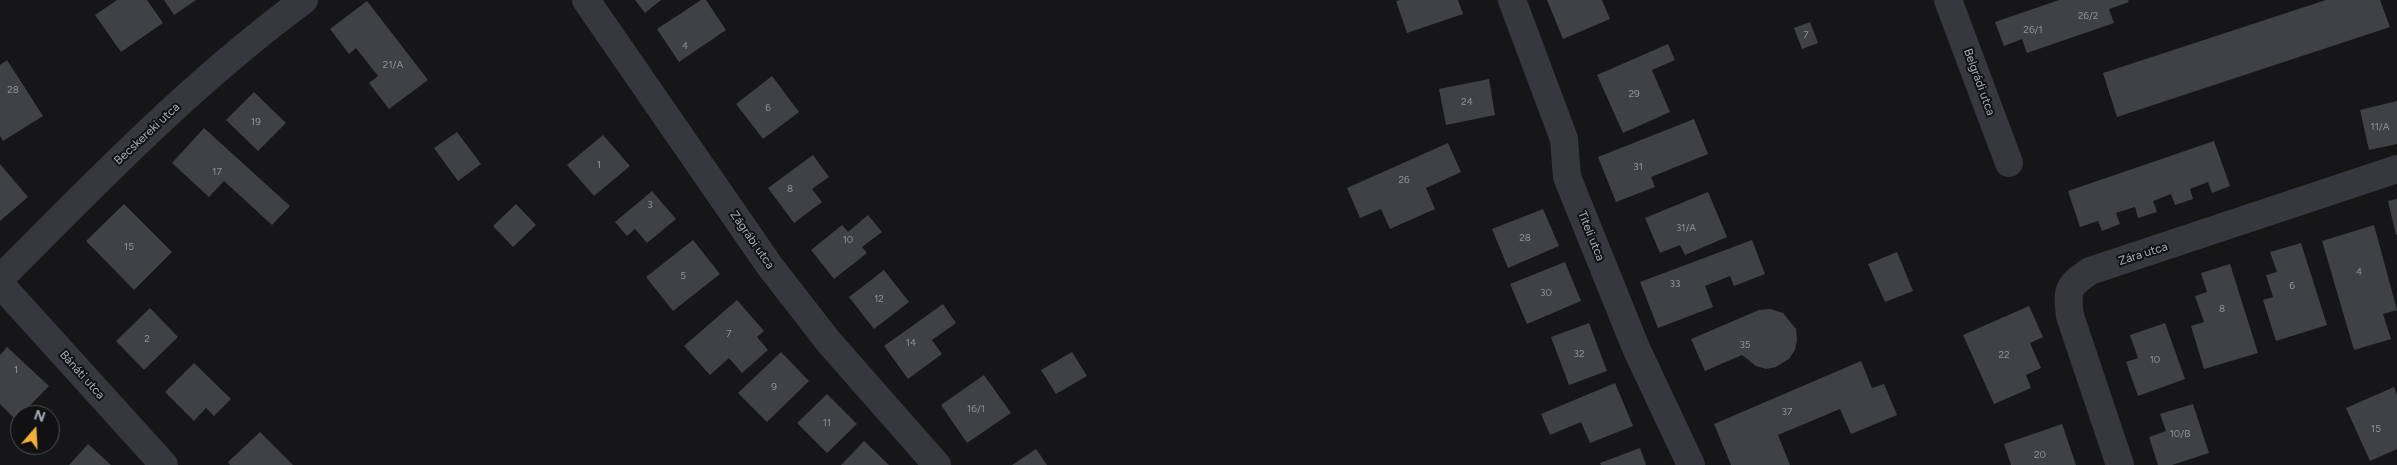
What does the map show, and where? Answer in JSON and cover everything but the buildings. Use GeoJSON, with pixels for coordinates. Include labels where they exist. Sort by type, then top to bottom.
{"type":"FeatureCollection","features":[{"type":"Feature","properties":{"kind":"street","name":"Becskereki utca"},"geometry":{"type":"LineString","coordinates":[[0,279],[135,143],[208,78],[304,0]]}},
{"type":"Feature","properties":{"kind":"street","name":"Zágrábi utca"},"geometry":{"type":"LineString","coordinates":[[586,0],[769,265],[828,340],[938,465]]}},
{"type":"Feature","properties":{"kind":"street","name":"Titeli utca"},"geometry":{"type":"LineString","coordinates":[[1512,0],[1564,139],[1567,177],[1636,348],[1691,465]]}},
{"type":"Feature","properties":{"kind":"street","name":"Belgrádi utca"},"geometry":{"type":"LineString","coordinates":[[1948,0],[2009,163]]}},
{"type":"Feature","properties":{"kind":"street","name":"Zára utca"},"geometry":{"type":"LineString","coordinates":[[2120,465],[2070,316],[2068,297],[2073,283],[2090,271],[2397,169]]}},
{"type":"Feature","properties":{"kind":"street","name":"Bánáti utca"},"geometry":{"type":"LineString","coordinates":[[0,284],[164,465]]}}]}
